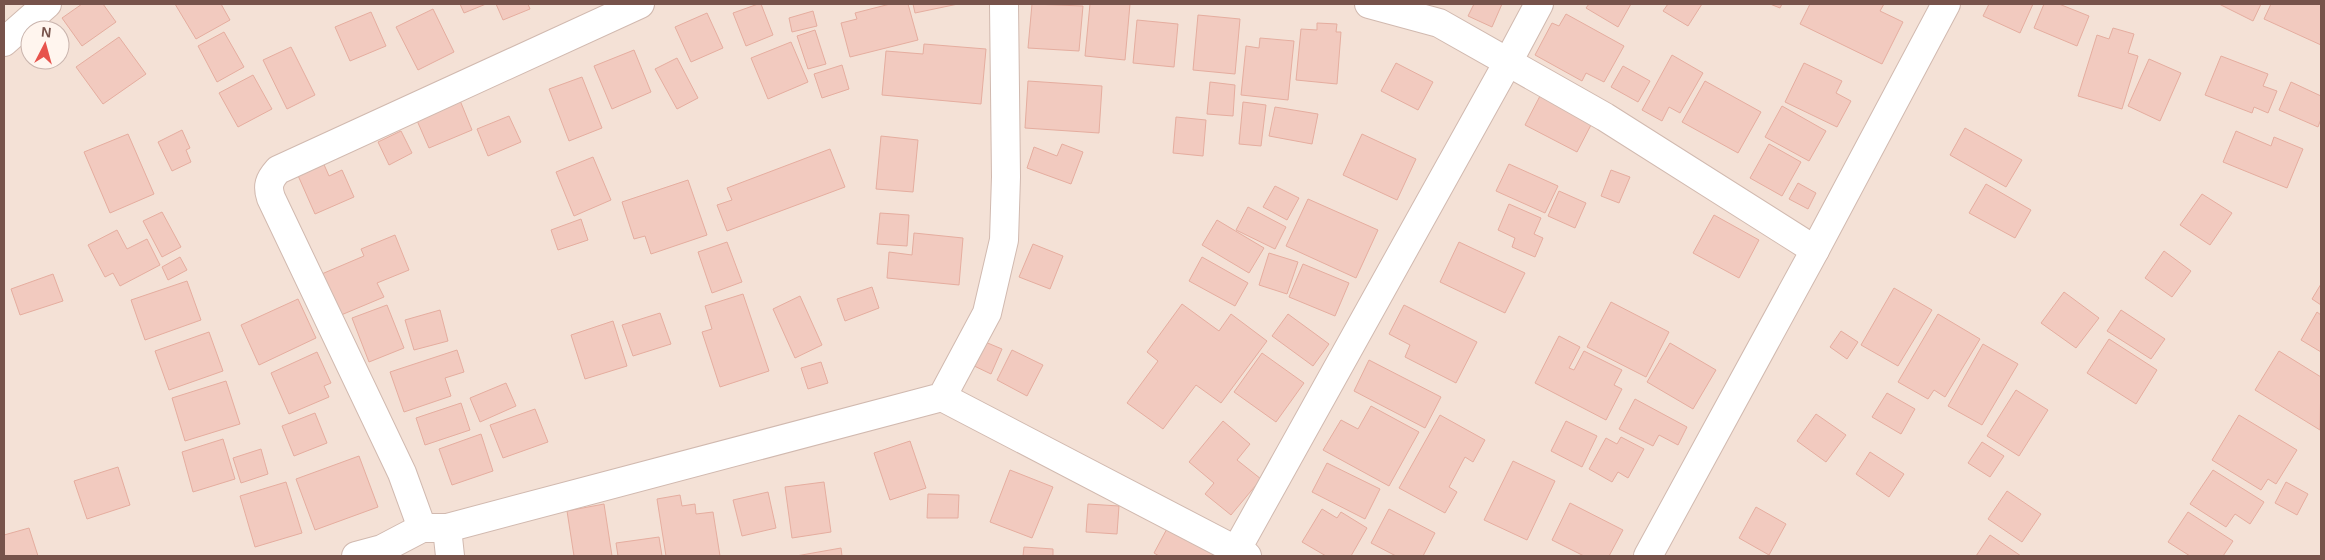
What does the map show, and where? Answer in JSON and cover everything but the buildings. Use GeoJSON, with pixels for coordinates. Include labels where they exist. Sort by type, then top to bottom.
{"type":"FeatureCollection","features":[{"type":"Feature","properties":{"kind":"street"},"geometry":{"type":"LineString","coordinates":[[4,42],[47,4]]}},
{"type":"Feature","properties":{"kind":"street"},"geometry":{"type":"LineString","coordinates":[[450,556],[402,473],[271,198],[268,188],[270,180],[278,170],[640,4]]}},
{"type":"Feature","properties":{"kind":"street"},"geometry":{"type":"LineString","coordinates":[[942,397],[987,313],[1004,240],[1006,177],[1004,4]]}},
{"type":"Feature","properties":{"kind":"street"},"geometry":{"type":"LineString","coordinates":[[1370,4],[1439,23],[1606,117],[1815,250]]}},
{"type":"Feature","properties":{"kind":"street"},"geometry":{"type":"LineString","coordinates":[[356,556],[382,549],[434,528],[942,397],[1238,554],[1539,4]]}},
{"type":"Feature","properties":{"kind":"street"},"geometry":{"type":"LineString","coordinates":[[1648,556],[1815,250],[1946,4]]}},
{"type":"Feature","properties":{"kind":"shaded area"},"geometry":{"type":"Polygon","coordinates":[[[4,4],[2321,4],[2321,556],[4,556],[4,4]]]}}]}
